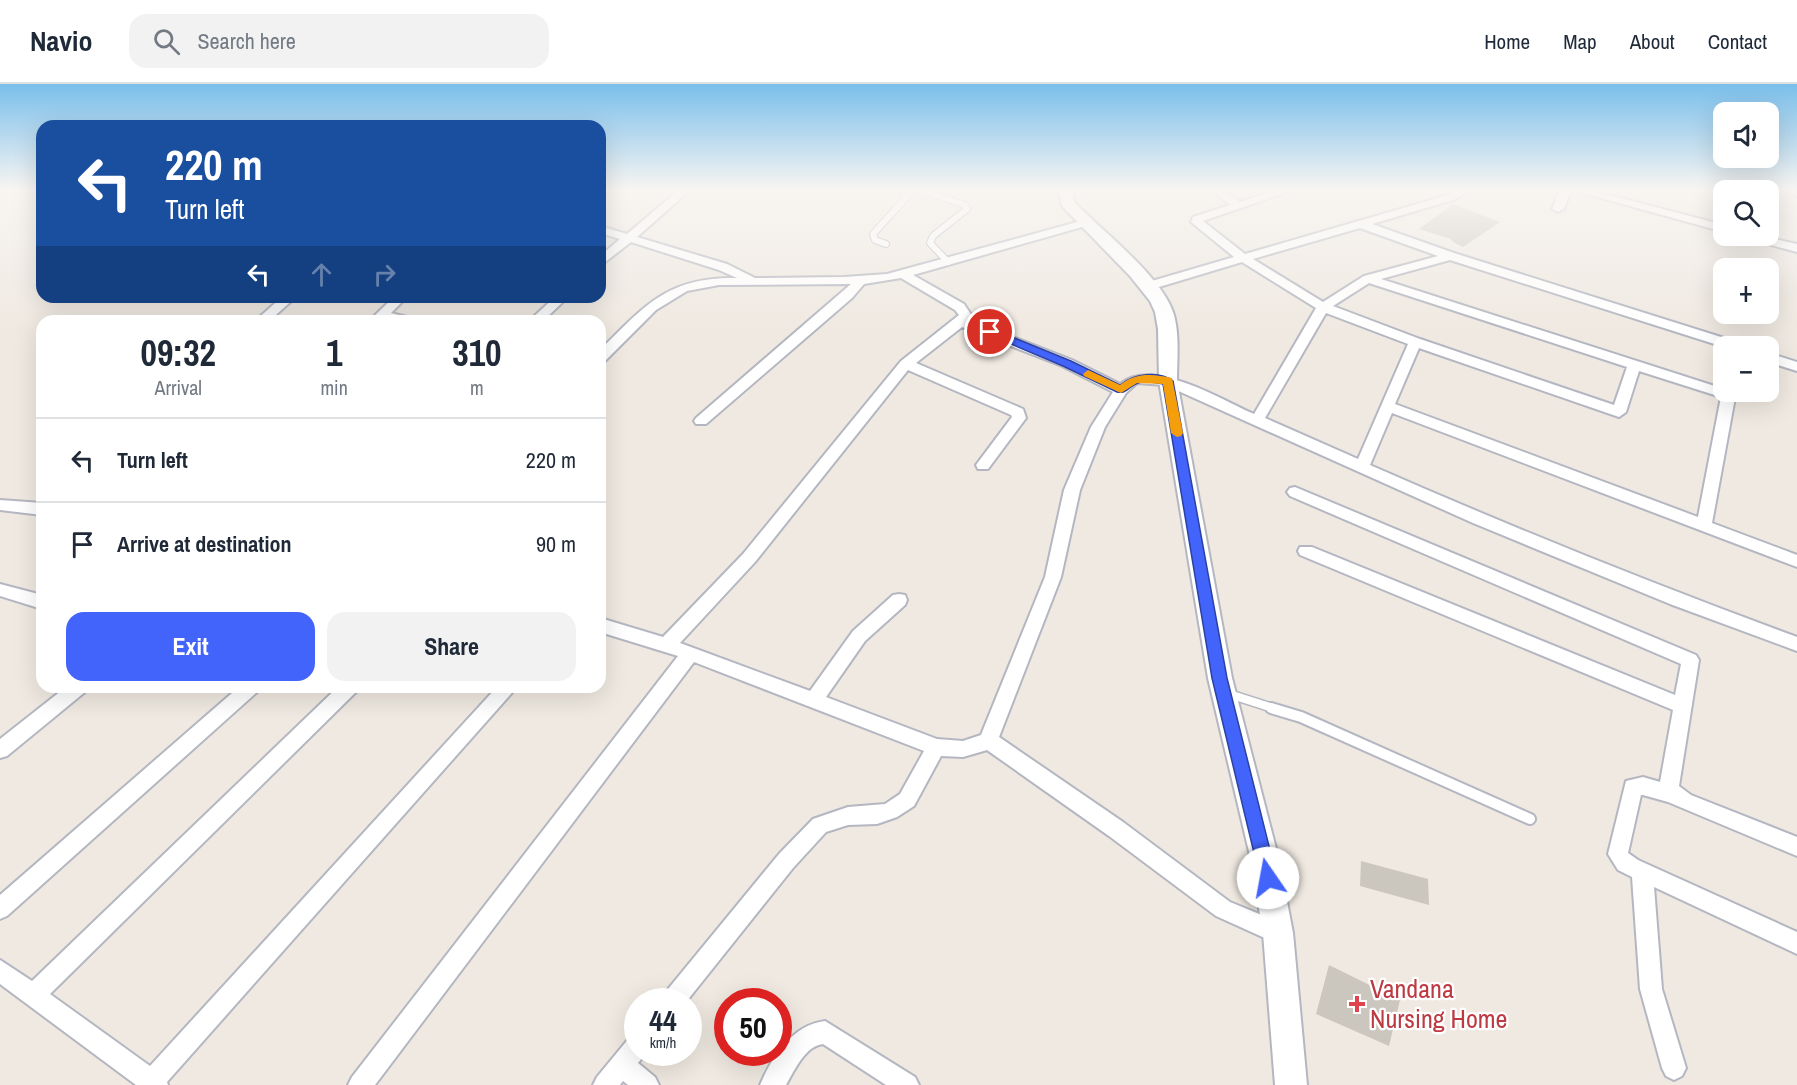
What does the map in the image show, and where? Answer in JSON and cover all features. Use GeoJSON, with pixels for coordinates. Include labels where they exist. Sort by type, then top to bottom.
{"type":"FeatureCollection","features":[{"type":"Feature","properties":{"kind":"main road"},"geometry":{"type":"LineString","coordinates":[[1099,237],[1149,286],[1164,310],[1168,342],[1168,381],[1223,692],[1265,860],[1278,933],[1291,1085]]}},
{"type":"Feature","properties":{"kind":"street"},"geometry":{"type":"LineString","coordinates":[[606,257],[628,237],[723,267],[755,282]]}},
{"type":"Feature","properties":{"kind":"street"},"geometry":{"type":"LineString","coordinates":[[606,352],[647,313],[671,294],[688,287],[723,280],[733,282],[860,281],[904,275],[1037,237]]}},
{"type":"Feature","properties":{"kind":"street"},"geometry":{"type":"LineString","coordinates":[[1216,237],[1243,258],[1323,307],[1415,342],[1619,412],[1634,365]]}},
{"type":"Feature","properties":{"kind":"street"},"geometry":{"type":"LineString","coordinates":[[1149,286],[1316,237]]}},
{"type":"Feature","properties":{"kind":"street"},"geometry":{"type":"LineString","coordinates":[[1396,237],[1713,339]]}},
{"type":"Feature","properties":{"kind":"street"},"geometry":{"type":"LineString","coordinates":[[1779,244],[1797,248]]}},
{"type":"Feature","properties":{"kind":"street"},"geometry":{"type":"LineString","coordinates":[[1257,420],[1323,307],[1368,279],[1450,256]]}},
{"type":"Feature","properties":{"kind":"street"},"geometry":{"type":"LineString","coordinates":[[667,645],[748,558],[906,364],[966,316],[960,307],[904,275]]}},
{"type":"Feature","properties":{"kind":"street"},"geometry":{"type":"LineString","coordinates":[[1368,279],[1713,389]]}},
{"type":"Feature","properties":{"kind":"street"},"geometry":{"type":"LineString","coordinates":[[701,421],[848,295],[860,281]]}},
{"type":"Feature","properties":{"kind":"street"},"geometry":{"type":"LineString","coordinates":[[606,362],[672,300],[686,292],[733,282]]}},
{"type":"Feature","properties":{"kind":"street"},"geometry":{"type":"LineString","coordinates":[[268,315],[283,303]]}},
{"type":"Feature","properties":{"kind":"street"},"geometry":{"type":"LineString","coordinates":[[381,315],[394,303]]}},
{"type":"Feature","properties":{"kind":"street"},"geometry":{"type":"LineString","coordinates":[[542,315],[555,303]]}},
{"type":"Feature","properties":{"kind":"street"},"geometry":{"type":"LineString","coordinates":[[961,322],[1067,363],[1121,390]]}},
{"type":"Feature","properties":{"kind":"street"},"geometry":{"type":"LineString","coordinates":[[1362,466],[1415,342]]}},
{"type":"Feature","properties":{"kind":"street"},"geometry":{"type":"LineString","coordinates":[[1779,360],[1797,366]]}},
{"type":"Feature","properties":{"kind":"street"},"geometry":{"type":"LineString","coordinates":[[906,364],[1018,411],[1019,418],[1014,427],[983,465]]}},
{"type":"Feature","properties":{"kind":"street"},"geometry":{"type":"LineString","coordinates":[[606,627],[691,653],[816,699],[936,747],[954,751],[969,750],[988,740],[1053,577],[1072,490],[1098,427],[1121,390],[1133,380],[1143,378],[1168,381],[1479,519],[1676,599],[1797,644]]}},
{"type":"Feature","properties":{"kind":"street"},"geometry":{"type":"LineString","coordinates":[[1704,526],[1726,402]]}},
{"type":"Feature","properties":{"kind":"street"},"geometry":{"type":"LineString","coordinates":[[1387,406],[1797,561]]}},
{"type":"Feature","properties":{"kind":"street"},"geometry":{"type":"LineString","coordinates":[[1295,492],[1690,660],[1684,707],[1669,779],[1669,788],[1674,795]]}},
{"type":"Feature","properties":{"kind":"street"},"geometry":{"type":"LineString","coordinates":[[0,505],[36,506]]}},
{"type":"Feature","properties":{"kind":"street"},"geometry":{"type":"LineString","coordinates":[[1306,551],[1684,707]]}},
{"type":"Feature","properties":{"kind":"street"},"geometry":{"type":"LineString","coordinates":[[0,590],[36,600]]}},
{"type":"Feature","properties":{"kind":"street"},"geometry":{"type":"LineString","coordinates":[[816,699],[859,636],[899,600]]}},
{"type":"Feature","properties":{"kind":"street"},"geometry":{"type":"LineString","coordinates":[[360,1085],[691,653]]}},
{"type":"Feature","properties":{"kind":"street"},"geometry":{"type":"LineString","coordinates":[[5,741],[71,693]]}},
{"type":"Feature","properties":{"kind":"street"},"geometry":{"type":"LineString","coordinates":[[0,909],[244,693]]}},
{"type":"Feature","properties":{"kind":"street"},"geometry":{"type":"LineString","coordinates":[[33,994],[344,693]]}},
{"type":"Feature","properties":{"kind":"street"},"geometry":{"type":"LineString","coordinates":[[0,971],[154,1083],[503,693]]}},
{"type":"Feature","properties":{"kind":"street"},"geometry":{"type":"LineString","coordinates":[[988,740],[1116,829],[1222,909],[1278,933]]}},
{"type":"Feature","properties":{"kind":"street"},"geometry":{"type":"LineString","coordinates":[[683,988],[786,861],[820,825],[848,816],[877,816],[890,812],[907,800],[936,747]]}},
{"type":"Feature","properties":{"kind":"street"},"geometry":{"type":"LineString","coordinates":[[1797,847],[1674,795],[1639,785],[1632,787],[1618,854],[1621,861],[1629,866],[1797,943]]}},
{"type":"Feature","properties":{"kind":"street"},"geometry":{"type":"LineString","coordinates":[[1642,871],[1650,979],[1674,1068]]}},
{"type":"Feature","properties":{"kind":"street"},"geometry":{"type":"LineString","coordinates":[[772,1085],[803,1039],[814,1032],[825,1032],[907,1085]]}},
{"type":"Feature","properties":{"kind":"street"},"geometry":{"type":"LineString","coordinates":[[605,1085],[624,1061]]}},
{"type":"Feature","properties":{"kind":"street"},"geometry":{"type":"LineString","coordinates":[[621,1065],[647,1085]]}},
{"type":"Feature","properties":{"kind":"lane"},"geometry":{"type":"LineString","coordinates":[[874,237],[875,240],[886,244]]}},
{"type":"Feature","properties":{"kind":"lane"},"geometry":{"type":"LineString","coordinates":[[933,237],[930,243],[948,262]]}},
{"type":"Feature","properties":{"kind":"lane"},"geometry":{"type":"LineString","coordinates":[[1223,692],[1301,717],[1530,819]]}},
{"type":"Feature","properties":{"kind":"building"},"geometry":{"type":"Polygon","coordinates":[[[1444,237],[1478,237],[1463,247],[1444,237]]]}},
{"type":"Feature","properties":{"kind":"building"},"geometry":{"type":"Polygon","coordinates":[[[1361,861],[1428,879],[1429,905],[1360,886],[1361,861]]]}},
{"type":"Feature","properties":{"kind":"building"},"geometry":{"type":"Polygon","coordinates":[[[1329,965],[1400,1000],[1389,1046],[1316,1014],[1329,965]]]}},
{"type":"Feature","properties":{"kind":"slow traffic"},"geometry":{"type":"LineString","coordinates":[[1088,374],[1121,390],[1133,380],[1143,378],[1168,381],[1177,433]]}},
{"type":"Feature","properties":{"kind":"place","name":"Vandana Nursing Home"},"geometry":{"type":"Point","coordinates":[1357,1004]}},
{"type":"Feature","properties":{"kind":"route"},"geometry":{"type":"LineString","coordinates":[[990,332],[1067,363],[1121,390],[1133,380],[1143,378],[1168,381],[1220,678],[1268,878]]}}]}
